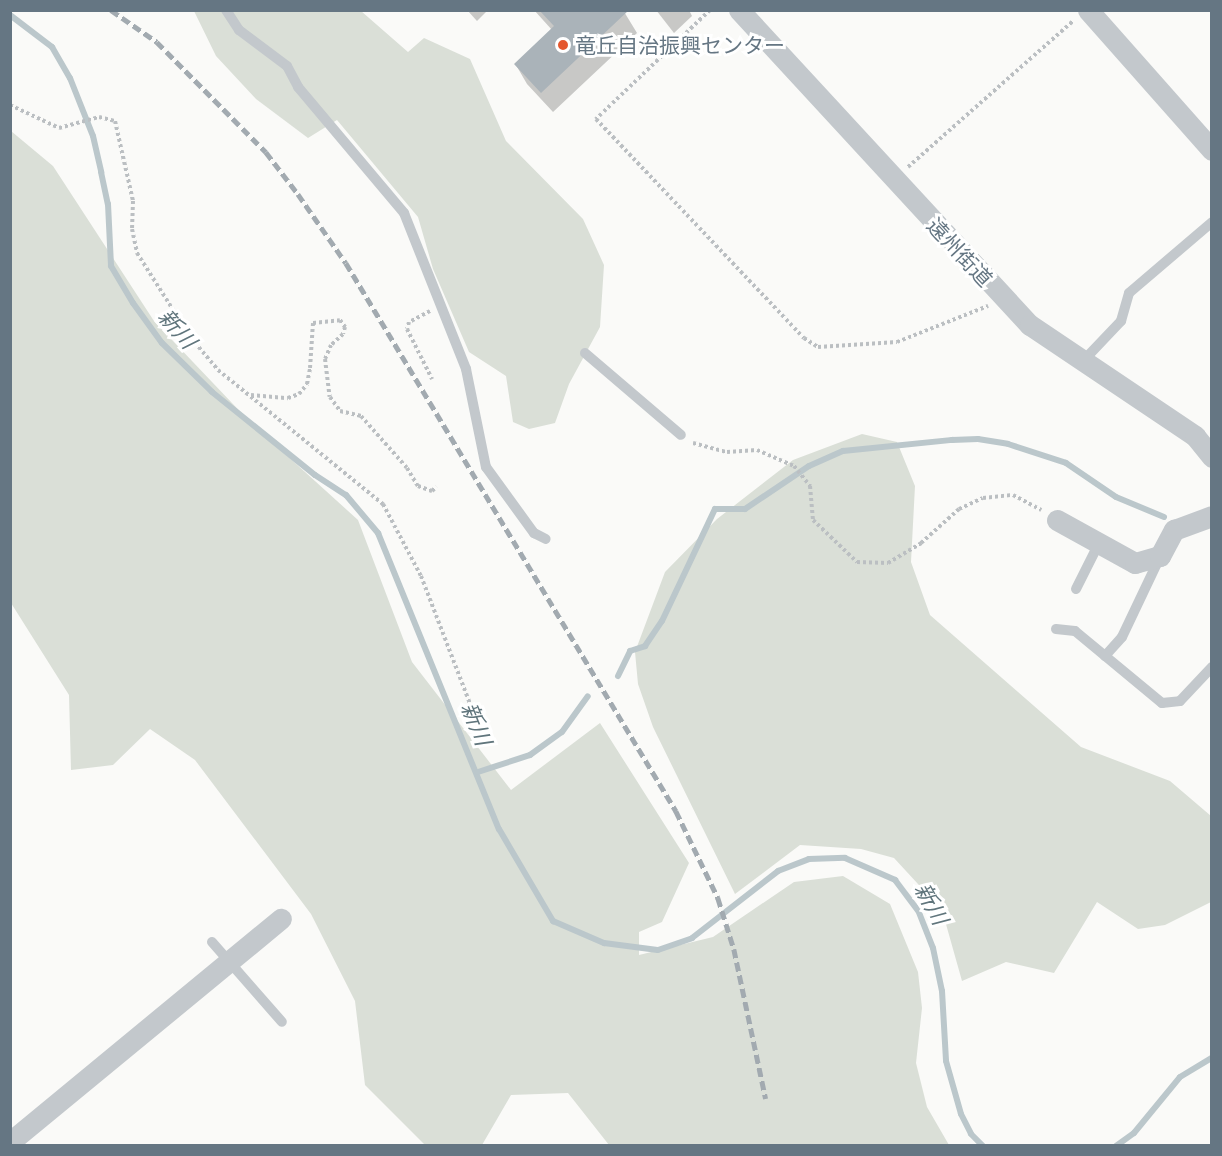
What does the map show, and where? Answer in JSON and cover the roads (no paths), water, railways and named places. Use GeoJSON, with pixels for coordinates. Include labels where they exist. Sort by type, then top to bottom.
{"type":"FeatureCollection","features":[{"type":"Feature","properties":{"kind":"street","name":"遠州街道"},"geometry":{"type":"LineString","coordinates":[[739,10],[1004,299],[1044,337],[1084,360],[1195,436],[1212,457]]}},
{"type":"Feature","properties":{"kind":"street"},"geometry":{"type":"LineString","coordinates":[[1082,14],[1212,150]]}},
{"type":"Feature","properties":{"kind":"street"},"geometry":{"type":"LineString","coordinates":[[1057,520],[1098,545],[1135,563],[1160,556],[1174,530],[1212,516]]}},
{"type":"Feature","properties":{"kind":"street"},"geometry":{"type":"LineString","coordinates":[[10,1142],[281,919]]}},
{"type":"Feature","properties":{"kind":"lane"},"geometry":{"type":"LineString","coordinates":[[226,10],[239,30],[287,66],[298,87],[404,213],[422,268],[440,300],[466,369],[486,467],[534,533],[546,539]]}},
{"type":"Feature","properties":{"kind":"lane"},"geometry":{"type":"LineString","coordinates":[[1084,360],[1121,321],[1129,293],[1212,222]]}},
{"type":"Feature","properties":{"kind":"lane"},"geometry":{"type":"LineString","coordinates":[[585,353],[681,435]]}},
{"type":"Feature","properties":{"kind":"lane"},"geometry":{"type":"LineString","coordinates":[[1076,589],[1098,545]]}},
{"type":"Feature","properties":{"kind":"lane"},"geometry":{"type":"LineString","coordinates":[[1105,656],[1122,637],[1160,556]]}},
{"type":"Feature","properties":{"kind":"lane"},"geometry":{"type":"LineString","coordinates":[[1056,629],[1075,631],[1162,703],[1180,701],[1212,667]]}},
{"type":"Feature","properties":{"kind":"lane"},"geometry":{"type":"LineString","coordinates":[[212,942],[282,1022]]}},
{"type":"Feature","properties":{"kind":"waterway","name":"新川"},"geometry":{"type":"LineString","coordinates":[[10,15],[52,47],[70,78],[93,136],[108,204],[111,266],[133,303],[162,343],[212,392],[315,475],[346,495],[378,533],[499,829],[553,921],[604,943],[658,950],[692,938],[778,871],[809,859],[845,858],[895,880],[918,910],[933,948],[942,991],[946,1061],[961,1114],[971,1134],[983,1146]]}},
{"type":"Feature","properties":{"kind":"waterway"},"geometry":{"type":"LineString","coordinates":[[618,676],[630,651],[645,646],[662,621],[715,509],[745,509],[809,466],[843,451],[952,440],[978,439],[1008,444],[1066,463],[1116,497],[1164,517]]}},
{"type":"Feature","properties":{"kind":"waterway"},"geometry":{"type":"LineString","coordinates":[[478,772],[530,755],[562,732],[588,696]]}},
{"type":"Feature","properties":{"kind":"waterway","name":"新川"},"geometry":{"type":"LineString","coordinates":[[1116,1146],[1134,1133],[1180,1077],[1212,1058]]}},
{"type":"Feature","properties":{"kind":"railway"},"geometry":{"type":"LineString","coordinates":[[111,10],[157,42],[266,152],[298,194],[346,263],[676,811],[718,898],[734,949],[766,1099]]}},
{"type":"Feature","properties":{"kind":"place","name":"竜丘自治振興センター"},"geometry":{"type":"Point","coordinates":[563,45]}}]}
